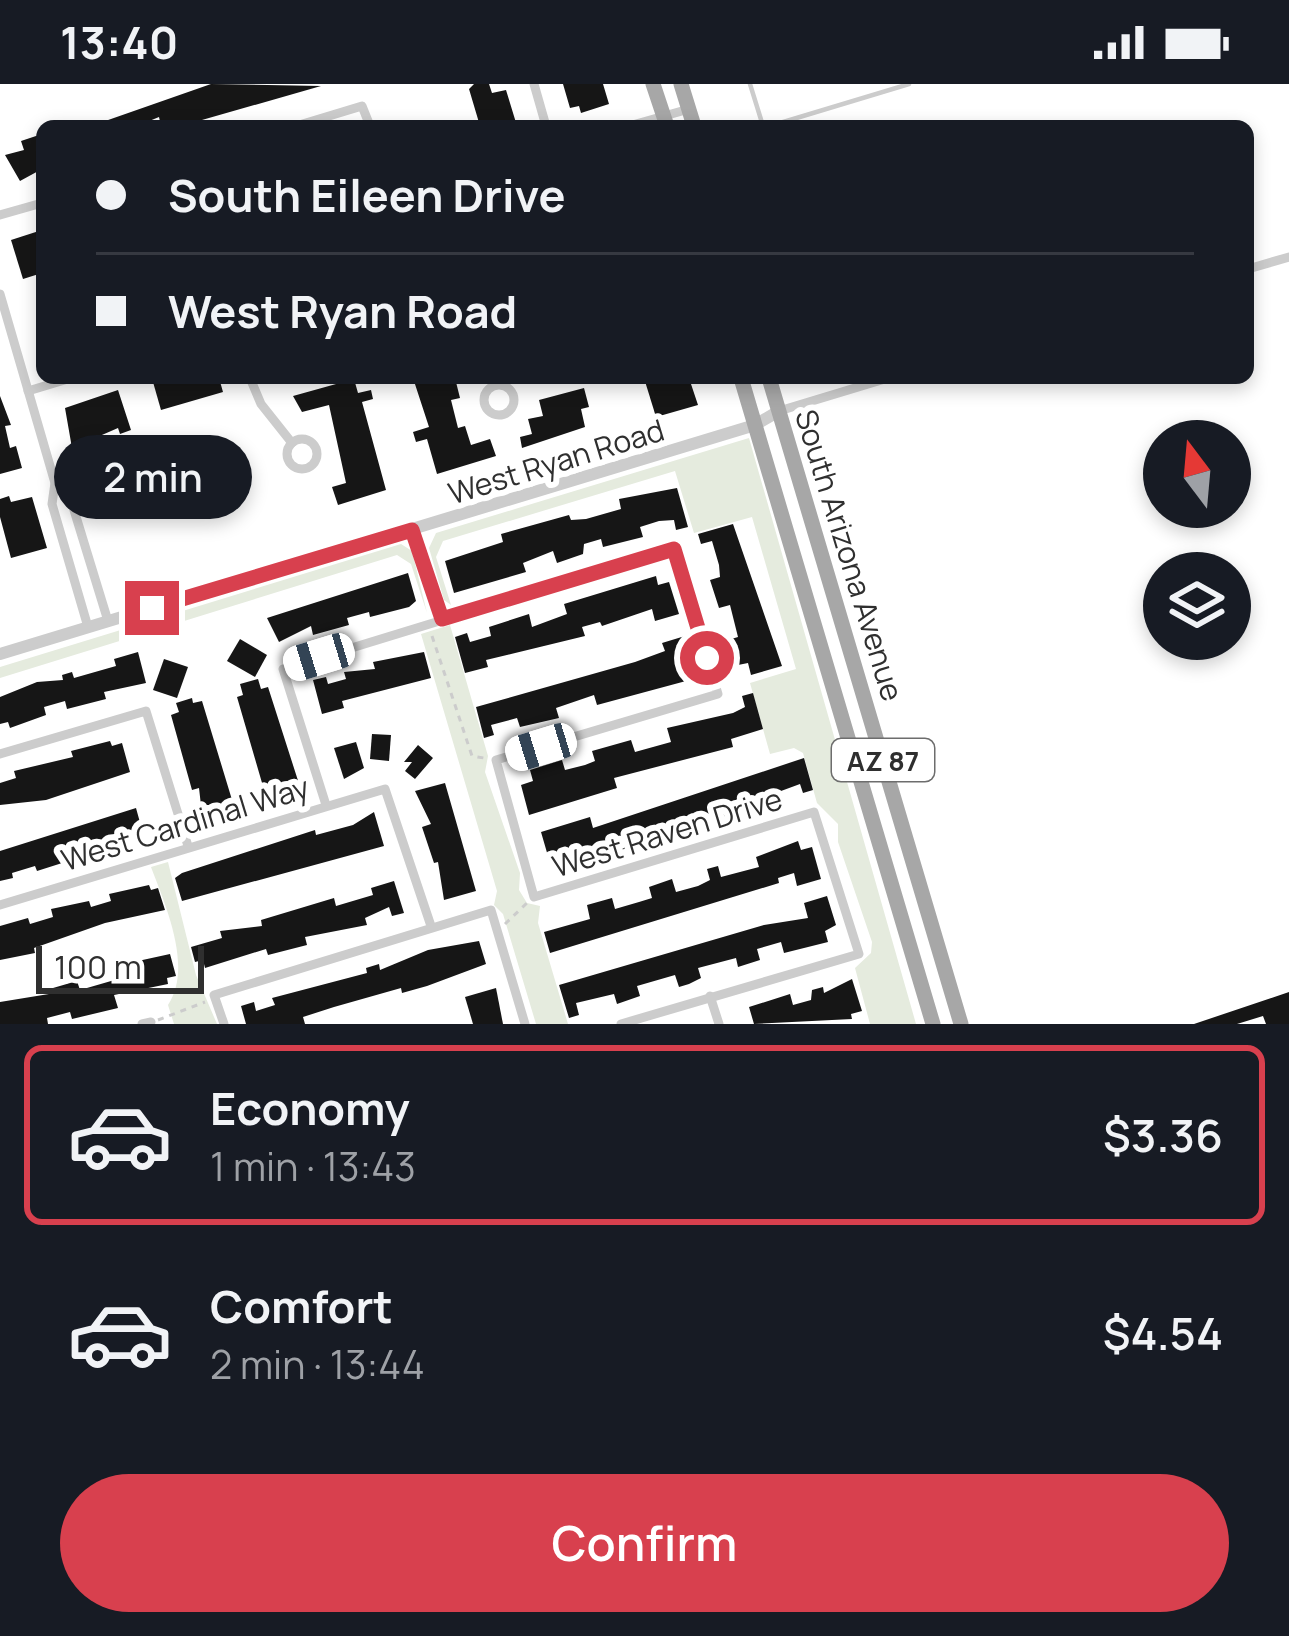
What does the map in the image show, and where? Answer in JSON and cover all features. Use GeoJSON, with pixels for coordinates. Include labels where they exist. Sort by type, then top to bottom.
{"type":"FeatureCollection","features":[{"type":"Feature","properties":{"kind":"main road"},"geometry":{"type":"LineString","coordinates":[[653,84],[667,120]]}},
{"type":"Feature","properties":{"kind":"main road"},"geometry":{"type":"LineString","coordinates":[[681,84],[692,118]]}},
{"type":"Feature","properties":{"kind":"main road","name":"South Arizona Avenue"},"geometry":{"type":"LineString","coordinates":[[743,384],[933,1024]]}},
{"type":"Feature","properties":{"kind":"main road","name":"South Arizona Avenue"},"geometry":{"type":"LineString","coordinates":[[771,384],[961,1024]]}},
{"type":"Feature","properties":{"kind":"street"},"geometry":{"type":"LineString","coordinates":[[534,84],[543,120]]}},
{"type":"Feature","properties":{"kind":"street"},"geometry":{"type":"LineString","coordinates":[[316,120],[362,106],[368,120]]}},
{"type":"Feature","properties":{"kind":"street"},"geometry":{"type":"LineString","coordinates":[[0,215],[36,205]]}},
{"type":"Feature","properties":{"kind":"street"},"geometry":{"type":"LineString","coordinates":[[1254,267],[1289,257]]}},
{"type":"Feature","properties":{"kind":"street"},"geometry":{"type":"LineString","coordinates":[[0,294],[55,483],[52,504],[88,627]]}},
{"type":"Feature","properties":{"kind":"street"},"geometry":{"type":"LineString","coordinates":[[28,391],[51,384]]}},
{"type":"Feature","properties":{"kind":"street"},"geometry":{"type":"LineString","coordinates":[[253,384],[261,404],[292,442]]}},
{"type":"Feature","properties":{"kind":"street"},"geometry":{"type":"LineString","coordinates":[[779,411],[868,384]]}},
{"type":"Feature","properties":{"kind":"street","name":"West Ryan Road"},"geometry":{"type":"LineString","coordinates":[[0,654],[755,425],[779,411]]}},
{"type":"Feature","properties":{"kind":"street"},"geometry":{"type":"LineString","coordinates":[[55,483],[70,496],[108,621]]}},
{"type":"Feature","properties":{"kind":"street"},"geometry":{"type":"LineString","coordinates":[[412,530],[442,619]]}},
{"type":"Feature","properties":{"kind":"street"},"geometry":{"type":"LineString","coordinates":[[326,805],[283,668],[674,549],[718,694],[496,760],[534,897]]}},
{"type":"Feature","properties":{"kind":"street"},"geometry":{"type":"LineString","coordinates":[[0,754],[146,710],[188,846]]}},
{"type":"Feature","properties":{"kind":"street","name":"West Cardinal Way"},"geometry":{"type":"LineString","coordinates":[[0,905],[386,789],[430,926]]}},
{"type":"Feature","properties":{"kind":"street","name":"West Raven Drive"},"geometry":{"type":"LineString","coordinates":[[534,897],[814,812],[859,954],[710,996]]}},
{"type":"Feature","properties":{"kind":"street"},"geometry":{"type":"LineString","coordinates":[[224,1024],[214,995],[491,910],[525,1024]]}},
{"type":"Feature","properties":{"kind":"street"},"geometry":{"type":"LineString","coordinates":[[621,1024],[710,996],[718,1024]]}},
{"type":"Feature","properties":{"kind":"lane"},"geometry":{"type":"LineString","coordinates":[[750,84],[764,120]]}},
{"type":"Feature","properties":{"kind":"lane"},"geometry":{"type":"LineString","coordinates":[[786,120],[908,84]]}},
{"type":"Feature","properties":{"kind":"path"},"geometry":{"type":"LineString","coordinates":[[428,623],[463,739],[472,756],[496,760]]}},
{"type":"Feature","properties":{"kind":"path"},"geometry":{"type":"LineString","coordinates":[[496,927],[517,917],[534,897]]}},
{"type":"Feature","properties":{"kind":"path"},"geometry":{"type":"LineString","coordinates":[[146,1023],[214,995]]}},
{"type":"Feature","properties":{"kind":"shaded area"},"geometry":{"type":"Polygon","coordinates":[[[749,438],[916,1024],[870,1024],[855,968],[871,953],[872,942],[838,842],[838,824],[817,803],[803,753],[794,748],[770,754],[750,683],[796,669],[752,517],[694,533],[675,471],[443,541],[436,557],[451,605],[444,600],[429,548],[436,533],[749,438]]]}},
{"type":"Feature","properties":{"kind":"shaded area"},"geometry":{"type":"Polygon","coordinates":[[[401,544],[412,551],[427,613],[411,564],[397,555],[0,678],[0,667],[401,544]]]}},
{"type":"Feature","properties":{"kind":"shaded area"},"geometry":{"type":"Polygon","coordinates":[[[450,625],[488,756],[485,772],[520,873],[519,890],[527,903],[540,906],[538,923],[568,1024],[536,1024],[503,914],[494,905],[497,891],[421,634],[450,625]]]}},
{"type":"Feature","properties":{"kind":"shaded area"},"geometry":{"type":"Polygon","coordinates":[[[168,862],[196,975],[217,1024],[174,1024],[168,1005],[175,990],[178,955],[151,867],[168,862]]]}},
{"type":"Feature","properties":{"kind":"building"},"geometry":{"type":"Polygon","coordinates":[[[211,84],[321,86],[202,120],[108,120],[211,84]]]}},
{"type":"Feature","properties":{"kind":"building"},"geometry":{"type":"Polygon","coordinates":[[[474,84],[489,84],[492,93],[506,90],[515,120],[478,120],[469,89],[474,84]]]}},
{"type":"Feature","properties":{"kind":"building"},"geometry":{"type":"Polygon","coordinates":[[[563,84],[603,84],[609,104],[581,113],[579,106],[570,108],[563,84]]]}},
{"type":"Feature","properties":{"kind":"building"},"geometry":{"type":"Polygon","coordinates":[[[36,136],[36,172],[20,181],[5,155],[24,150],[21,141],[36,136]]]}},
{"type":"Feature","properties":{"kind":"building"},"geometry":{"type":"Polygon","coordinates":[[[36,232],[36,275],[23,279],[11,240],[36,232]]]}},
{"type":"Feature","properties":{"kind":"building"},"geometry":{"type":"Polygon","coordinates":[[[154,384],[221,384],[223,392],[161,410],[154,384]]]}},
{"type":"Feature","properties":{"kind":"building"},"geometry":{"type":"Polygon","coordinates":[[[336,384],[355,384],[358,393],[371,390],[373,399],[362,402],[386,490],[338,505],[332,487],[346,483],[329,405],[302,412],[293,396],[336,384]]]}},
{"type":"Feature","properties":{"kind":"building"},"geometry":{"type":"Polygon","coordinates":[[[415,384],[456,384],[460,398],[451,400],[458,428],[465,426],[471,445],[490,439],[496,456],[437,474],[427,439],[416,442],[413,432],[429,427],[415,384]]]}},
{"type":"Feature","properties":{"kind":"building"},"geometry":{"type":"Polygon","coordinates":[[[646,384],[691,384],[698,405],[656,417],[646,384]]]}},
{"type":"Feature","properties":{"kind":"building"},"geometry":{"type":"Polygon","coordinates":[[[584,388],[589,407],[581,409],[585,427],[522,448],[520,437],[532,434],[528,419],[543,416],[539,400],[584,388]]]}},
{"type":"Feature","properties":{"kind":"building"},"geometry":{"type":"Polygon","coordinates":[[[118,390],[131,430],[120,434],[118,428],[72,448],[65,408],[118,390]]]}},
{"type":"Feature","properties":{"kind":"building"},"geometry":{"type":"Polygon","coordinates":[[[0,396],[11,425],[5,426],[10,448],[16,446],[22,468],[0,474],[0,396]]]}},
{"type":"Feature","properties":{"kind":"building"},"geometry":{"type":"Polygon","coordinates":[[[136,456],[146,503],[112,513],[103,484],[94,487],[89,470],[136,456]]]}},
{"type":"Feature","properties":{"kind":"building"},"geometry":{"type":"Polygon","coordinates":[[[677,488],[688,527],[676,530],[674,520],[659,521],[640,527],[643,537],[603,547],[601,539],[584,544],[583,554],[557,563],[553,551],[523,563],[526,572],[454,593],[445,561],[503,542],[501,534],[569,515],[571,520],[586,519],[621,509],[619,499],[677,488]]]}},
{"type":"Feature","properties":{"kind":"building"},"geometry":{"type":"Polygon","coordinates":[[[9,496],[11,502],[32,497],[47,548],[11,558],[0,517],[0,499],[9,496]]]}},
{"type":"Feature","properties":{"kind":"building"},"geometry":{"type":"Polygon","coordinates":[[[733,524],[782,666],[751,675],[748,663],[738,665],[731,651],[728,640],[738,637],[730,605],[719,608],[710,580],[720,577],[712,541],[701,544],[698,534],[733,524]]]}},
{"type":"Feature","properties":{"kind":"building"},"geometry":{"type":"Polygon","coordinates":[[[408,573],[416,601],[409,607],[347,618],[349,625],[313,635],[311,626],[279,642],[267,618],[408,573]]]}},
{"type":"Feature","properties":{"kind":"building"},"geometry":{"type":"Polygon","coordinates":[[[656,576],[658,585],[669,582],[679,614],[655,621],[652,609],[602,626],[600,622],[582,627],[585,636],[486,660],[488,667],[465,673],[455,637],[467,633],[470,642],[491,636],[489,627],[529,614],[532,627],[567,614],[564,604],[656,576]]]}},
{"type":"Feature","properties":{"kind":"building"},"geometry":{"type":"Polygon","coordinates":[[[685,636],[694,667],[683,670],[686,681],[597,705],[594,695],[556,708],[559,718],[520,727],[517,718],[491,725],[494,735],[484,738],[476,707],[635,662],[665,651],[662,643],[685,636]]]}},
{"type":"Feature","properties":{"kind":"building"},"geometry":{"type":"Polygon","coordinates":[[[240,639],[267,655],[255,677],[227,661],[240,639]]]}},
{"type":"Feature","properties":{"kind":"building"},"geometry":{"type":"Polygon","coordinates":[[[138,652],[146,683],[104,692],[106,699],[67,709],[65,701],[44,707],[46,715],[10,728],[8,722],[0,724],[0,697],[37,682],[63,680],[62,675],[72,672],[74,678],[116,666],[114,659],[138,652]]]}},
{"type":"Feature","properties":{"kind":"building"},"geometry":{"type":"Polygon","coordinates":[[[424,652],[431,678],[342,701],[344,708],[322,714],[313,680],[326,677],[328,684],[346,679],[344,672],[375,669],[373,662],[424,652]]]}},
{"type":"Feature","properties":{"kind":"building"},"geometry":{"type":"Polygon","coordinates":[[[164,659],[188,667],[177,698],[153,690],[164,659]]]}},
{"type":"Feature","properties":{"kind":"building"},"geometry":{"type":"Polygon","coordinates":[[[258,679],[261,689],[268,687],[301,790],[267,800],[237,697],[243,695],[240,684],[258,679]]]}},
{"type":"Feature","properties":{"kind":"building"},"geometry":{"type":"Polygon","coordinates":[[[753,693],[763,729],[731,739],[733,747],[614,778],[617,788],[529,815],[521,785],[533,781],[530,770],[562,760],[565,770],[585,765],[595,761],[592,751],[631,740],[635,752],[671,742],[667,728],[733,713],[745,707],[742,696],[753,693]]]}},
{"type":"Feature","properties":{"kind":"building"},"geometry":{"type":"Polygon","coordinates":[[[192,698],[193,703],[202,701],[236,813],[203,823],[199,788],[192,790],[171,715],[179,712],[176,703],[192,698]]]}},
{"type":"Feature","properties":{"kind":"building"},"geometry":{"type":"Polygon","coordinates":[[[372,734],[391,735],[389,761],[370,759],[372,734]]]}},
{"type":"Feature","properties":{"kind":"building"},"geometry":{"type":"Polygon","coordinates":[[[110,741],[112,746],[122,743],[130,772],[46,800],[0,805],[0,783],[16,778],[14,771],[73,757],[71,751],[110,741]]]}},
{"type":"Feature","properties":{"kind":"building"},"geometry":{"type":"Polygon","coordinates":[[[356,742],[364,768],[344,779],[334,748],[356,742]]]}},
{"type":"Feature","properties":{"kind":"building"},"geometry":{"type":"Polygon","coordinates":[[[418,745],[433,758],[415,779],[405,771],[412,762],[404,762],[418,745]]]}},
{"type":"Feature","properties":{"kind":"building"},"geometry":{"type":"Polygon","coordinates":[[[804,758],[813,790],[803,793],[800,784],[762,798],[765,808],[684,831],[681,821],[658,827],[661,839],[610,853],[608,844],[588,850],[591,861],[564,869],[561,860],[550,863],[541,832],[590,817],[593,828],[804,758]]]}},
{"type":"Feature","properties":{"kind":"building"},"geometry":{"type":"Polygon","coordinates":[[[445,783],[476,891],[444,900],[438,862],[434,863],[422,827],[431,824],[415,791],[445,783]]]}},
{"type":"Feature","properties":{"kind":"building"},"geometry":{"type":"Polygon","coordinates":[[[136,808],[144,837],[37,871],[35,866],[12,873],[13,878],[0,881],[0,851],[136,808]]]}},
{"type":"Feature","properties":{"kind":"building"},"geometry":{"type":"Polygon","coordinates":[[[374,812],[384,846],[182,901],[175,878],[182,873],[315,830],[316,835],[353,825],[374,812]]]}},
{"type":"Feature","properties":{"kind":"building"},"geometry":{"type":"Polygon","coordinates":[[[798,841],[801,850],[812,847],[821,879],[797,886],[794,873],[778,878],[779,883],[550,953],[544,932],[590,919],[587,905],[612,898],[615,909],[639,902],[652,898],[649,887],[672,879],[676,892],[698,886],[710,880],[707,869],[718,866],[721,877],[759,867],[756,857],[798,841]]]}},
{"type":"Feature","properties":{"kind":"building"},"geometry":{"type":"Polygon","coordinates":[[[394,881],[404,913],[392,916],[389,907],[365,918],[367,925],[305,937],[307,945],[268,955],[266,949],[205,968],[203,960],[195,962],[191,947],[222,938],[220,931],[262,926],[261,920],[334,898],[336,906],[373,895],[371,888],[394,881]]]}},
{"type":"Feature","properties":{"kind":"building"},"geometry":{"type":"Polygon","coordinates":[[[149,885],[151,890],[158,888],[165,910],[105,923],[34,948],[35,953],[0,960],[0,926],[28,918],[30,924],[53,917],[51,909],[89,901],[91,907],[111,901],[109,894],[149,885]]]}},
{"type":"Feature","properties":{"kind":"building"},"geometry":{"type":"Polygon","coordinates":[[[827,896],[836,925],[825,931],[828,942],[784,953],[781,942],[757,949],[760,960],[738,967],[736,958],[698,968],[701,978],[679,987],[675,975],[637,986],[640,996],[617,1004],[614,994],[576,1003],[579,1015],[569,1018],[559,985],[764,925],[808,918],[804,903],[827,896]]]}},
{"type":"Feature","properties":{"kind":"building"},"geometry":{"type":"Polygon","coordinates":[[[479,941],[486,964],[427,986],[402,993],[401,988],[334,1007],[303,1017],[305,1024],[246,1024],[241,1006],[254,1002],[256,1011],[275,1005],[272,998],[367,973],[366,968],[379,964],[380,970],[428,950],[479,941]]]}},
{"type":"Feature","properties":{"kind":"building"},"geometry":{"type":"Polygon","coordinates":[[[170,954],[176,976],[167,978],[168,984],[114,995],[118,1008],[72,1019],[70,1012],[47,1018],[48,1024],[0,1024],[0,1002],[55,993],[53,988],[77,981],[80,990],[118,979],[115,966],[170,954]]]}},
{"type":"Feature","properties":{"kind":"building"},"geometry":{"type":"Polygon","coordinates":[[[852,979],[862,1011],[851,1014],[852,1019],[754,1024],[749,1007],[790,994],[793,1005],[811,1000],[812,990],[823,987],[824,993],[852,979]]]}},
{"type":"Feature","properties":{"kind":"building"},"geometry":{"type":"Polygon","coordinates":[[[496,988],[503,1024],[473,1024],[465,997],[496,988]]]}},
{"type":"Feature","properties":{"kind":"building"},"geometry":{"type":"Polygon","coordinates":[[[1289,992],[1289,1024],[1266,1024],[1263,1016],[1237,1024],[1194,1024],[1289,992]]]}},
{"type":"Feature","properties":{"kind":"route"},"geometry":{"type":"LineString","coordinates":[[152,608],[412,530],[442,619],[674,549],[707,658]]}}]}
